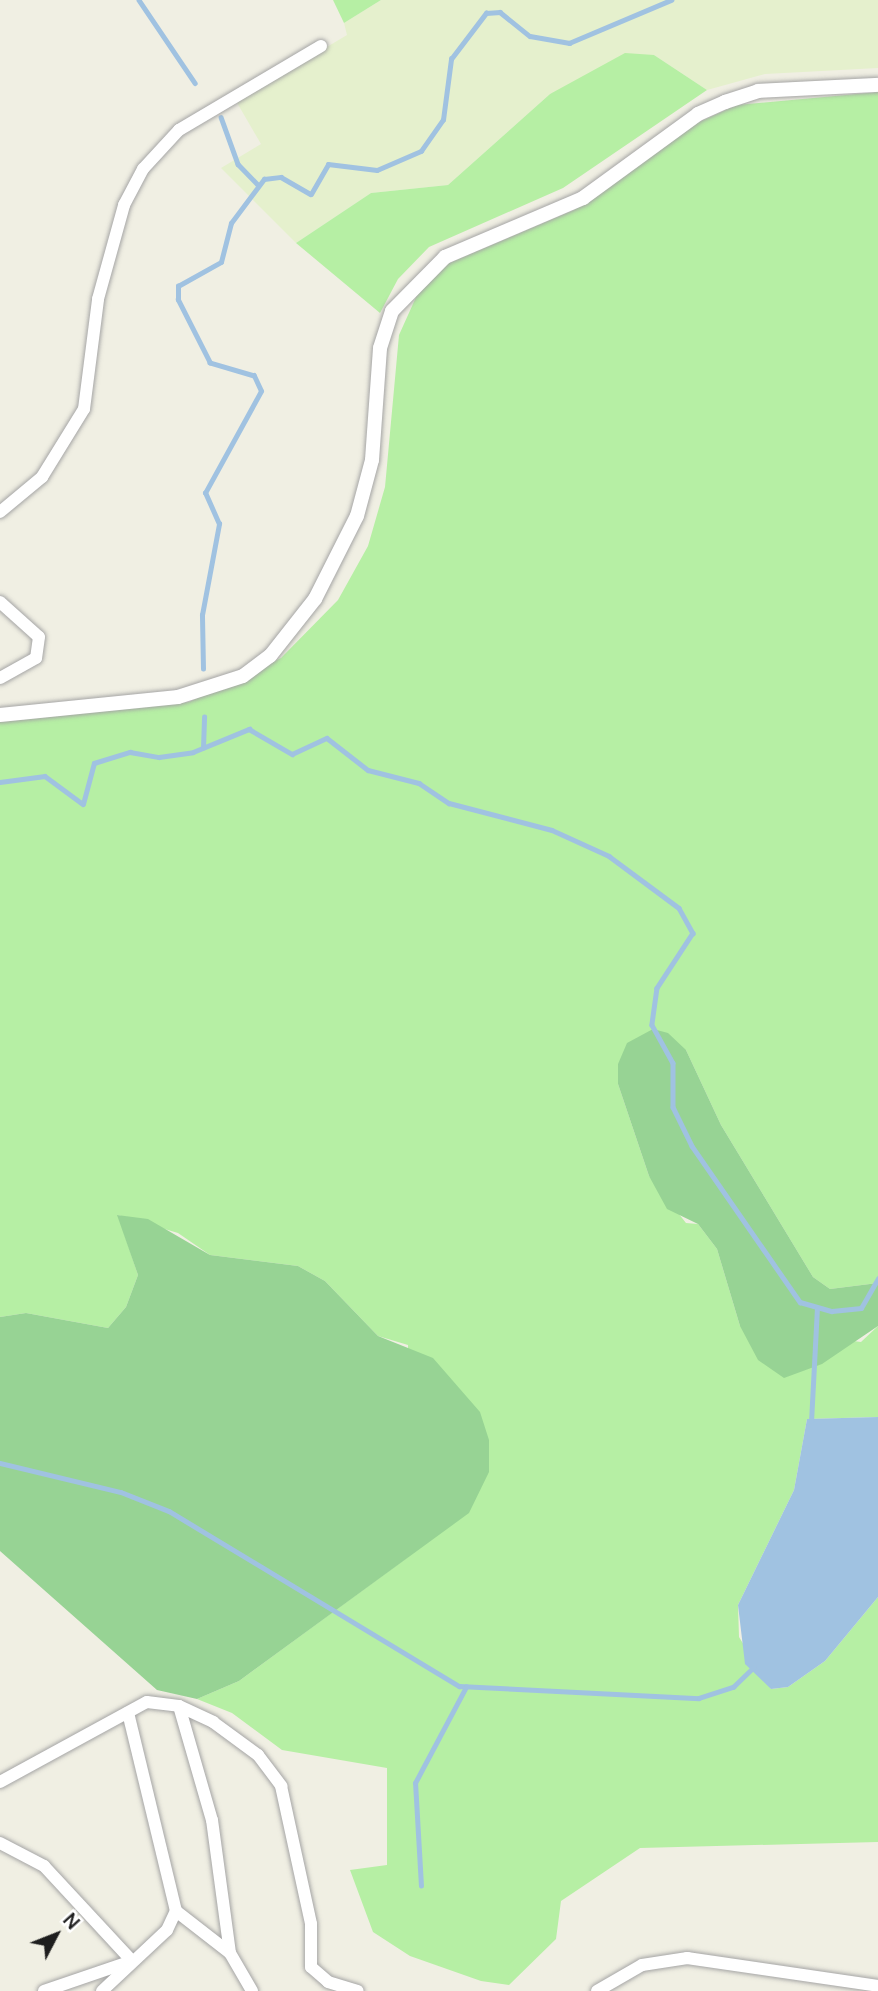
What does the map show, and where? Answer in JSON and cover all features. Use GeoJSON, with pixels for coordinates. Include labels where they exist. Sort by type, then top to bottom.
{"type":"FeatureCollection","features":[{"type":"Feature","properties":{"kind":"street"},"geometry":{"type":"LineString","coordinates":[[0,512],[42,477],[83,409],[98,299],[124,205],[143,169],[179,130],[321,46]]}},
{"type":"Feature","properties":{"kind":"street"},"geometry":{"type":"LineString","coordinates":[[0,715],[178,697],[243,676],[270,656],[315,599],[357,516],[372,460],[380,348],[392,311],[445,257],[583,198],[698,114],[725,102],[758,91],[878,85]]}},
{"type":"Feature","properties":{"kind":"street"},"geometry":{"type":"LineString","coordinates":[[0,602],[39,637],[36,658],[0,678]]}},
{"type":"Feature","properties":{"kind":"street"},"geometry":{"type":"LineString","coordinates":[[0,1782],[147,1702],[179,1706],[231,1732],[275,1777],[311,1924],[311,1967],[328,1982],[358,1991]]}},
{"type":"Feature","properties":{"kind":"street"},"geometry":{"type":"LineString","coordinates":[[179,1706],[212,1820],[230,1953]]}},
{"type":"Feature","properties":{"kind":"street"},"geometry":{"type":"LineString","coordinates":[[102,1991],[128,1962],[167,1930],[176,1911],[128,1713]]}},
{"type":"Feature","properties":{"kind":"street"},"geometry":{"type":"LineString","coordinates":[[0,1843],[44,1866],[128,1962]]}},
{"type":"Feature","properties":{"kind":"street"},"geometry":{"type":"LineString","coordinates":[[176,1911],[230,1953],[252,1991]]}},
{"type":"Feature","properties":{"kind":"street"},"geometry":{"type":"LineString","coordinates":[[597,1991],[642,1965],[687,1958],[878,1986]]}},
{"type":"Feature","properties":{"kind":"street"},"geometry":{"type":"LineString","coordinates":[[44,1991],[128,1962]]}},
{"type":"Feature","properties":{"kind":"green space"},"geometry":{"type":"Polygon","coordinates":[[[333,0],[381,0],[344,23],[333,0]]]}},
{"type":"Feature","properties":{"kind":"green space"},"geometry":{"type":"Polygon","coordinates":[[[381,0],[878,0],[878,68],[765,74],[707,90],[654,55],[550,94],[448,185],[371,193],[296,243],[221,168],[261,144],[236,101],[347,35],[344,23],[381,0]]]}},
{"type":"Feature","properties":{"kind":"green space"},"geometry":{"type":"Polygon","coordinates":[[[625,53],[654,55],[707,90],[563,188],[429,247],[398,279],[380,313],[296,243],[371,193],[448,185],[550,94],[625,53]]]}},
{"type":"Feature","properties":{"kind":"green space"},"geometry":{"type":"Polygon","coordinates":[[[878,92],[878,1283],[830,1289],[813,1277],[721,1125],[686,1050],[618,1064],[618,1084],[649,1176],[686,1223],[698,1224],[717,1249],[740,1326],[861,1342],[878,1326],[878,1417],[807,1419],[794,1490],[738,1605],[739,1637],[771,1689],[788,1687],[825,1661],[878,1597],[878,1842],[640,1848],[561,1901],[556,1939],[509,1985],[481,1981],[410,1956],[373,1932],[350,1870],[387,1865],[387,1768],[282,1750],[232,1713],[197,1699],[239,1681],[408,1557],[408,1345],[378,1336],[325,1281],[298,1266],[210,1255],[178,1233],[118,1215],[138,1275],[126,1307],[108,1328],[26,1313],[0,1317],[0,722],[189,702],[281,658],[338,600],[368,546],[385,487],[399,335],[417,295],[447,264],[574,210],[697,123],[737,105],[878,92]]]}},
{"type":"Feature","properties":{"kind":"green space"},"geometry":{"type":"Polygon","coordinates":[[[653,1029],[668,1033],[686,1050],[721,1125],[813,1277],[830,1289],[878,1283],[878,1326],[822,1364],[784,1378],[758,1360],[740,1326],[717,1249],[698,1224],[667,1209],[649,1176],[618,1084],[618,1064],[627,1043],[653,1029]]]}},
{"type":"Feature","properties":{"kind":"green space"},"geometry":{"type":"Polygon","coordinates":[[[117,1215],[148,1219],[210,1255],[298,1266],[325,1281],[378,1336],[433,1358],[480,1412],[489,1440],[489,1472],[469,1513],[239,1681],[197,1699],[157,1690],[0,1551],[0,1317],[26,1313],[108,1328],[126,1307],[138,1275],[117,1215]]]}},
{"type":"Feature","properties":{"kind":"water"},"geometry":{"type":"Polygon","coordinates":[[[878,1417],[878,1597],[825,1661],[788,1687],[771,1689],[745,1664],[738,1605],[794,1490],[807,1419],[878,1417]]]}},
{"type":"Feature","properties":{"kind":"waterway"},"geometry":{"type":"LineString","coordinates":[[139,0],[195,83]]}},
{"type":"Feature","properties":{"kind":"waterway"},"geometry":{"type":"LineString","coordinates":[[203,669],[202,615],[219,524],[205,493],[261,391],[254,376],[210,363],[178,300],[178,286],[221,262],[231,223],[264,179],[281,177],[311,194],[328,164],[377,170],[421,151],[443,120],[451,59],[486,13],[500,12],[530,36],[569,43],[671,0]]}},
{"type":"Feature","properties":{"kind":"waterway"},"geometry":{"type":"LineString","coordinates":[[221,117],[238,164],[257,184]]}},
{"type":"Feature","properties":{"kind":"waterway"},"geometry":{"type":"LineString","coordinates":[[203,748],[204,717]]}},
{"type":"Feature","properties":{"kind":"waterway"},"geometry":{"type":"LineString","coordinates":[[0,782],[45,776],[83,804],[94,763],[130,752],[159,757],[193,752],[249,729],[292,754],[327,738],[368,770],[419,783],[449,803],[552,830],[609,856],[679,908],[693,933],[657,988],[652,1025],[673,1063],[673,1107],[692,1146],[800,1302],[832,1311],[861,1308],[878,1279]]}},
{"type":"Feature","properties":{"kind":"waterway"},"geometry":{"type":"LineString","coordinates":[[811,1422],[817,1308]]}},
{"type":"Feature","properties":{"kind":"waterway"},"geometry":{"type":"LineString","coordinates":[[0,1463],[121,1492],[169,1511],[459,1686],[699,1698],[733,1687],[754,1667]]}},
{"type":"Feature","properties":{"kind":"waterway"},"geometry":{"type":"LineString","coordinates":[[421,1886],[415,1783],[466,1687]]}}]}
